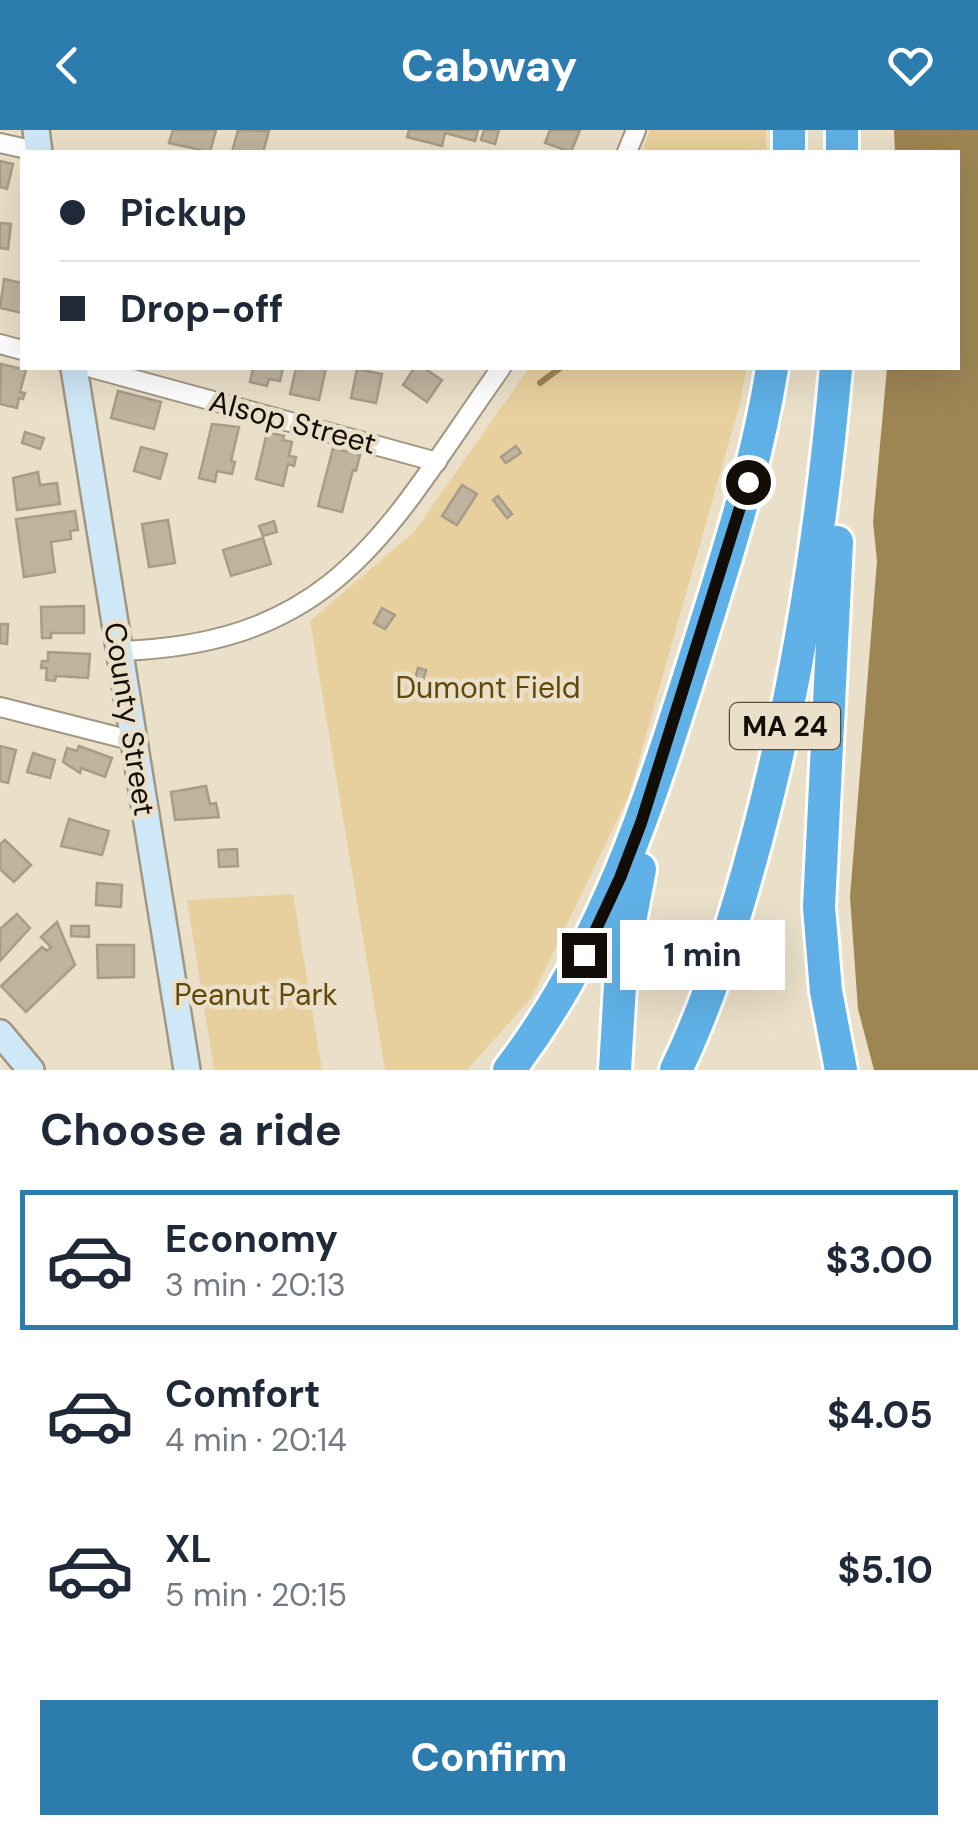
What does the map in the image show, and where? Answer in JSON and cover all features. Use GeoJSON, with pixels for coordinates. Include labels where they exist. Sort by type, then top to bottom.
{"type":"FeatureCollection","features":[{"type":"Feature","properties":{"kind":"highway"},"geometry":{"type":"LineString","coordinates":[[509,1070],[556,1002],[597,930],[633,847],[742,501],[772,370]]}},
{"type":"Feature","properties":{"kind":"highway"},"geometry":{"type":"LineString","coordinates":[[836,370],[839,511],[819,908],[826,991],[842,1070]]}},
{"type":"Feature","properties":{"kind":"highway","name":"MA 24"},"geometry":{"type":"LineString","coordinates":[[676,1070],[719,963],[778,758],[817,550],[836,370]]}},
{"type":"Feature","properties":{"kind":"highway"},"geometry":{"type":"LineString","coordinates":[[615,1070],[625,942],[686,686]]}},
{"type":"Feature","properties":{"kind":"street"},"geometry":{"type":"LineString","coordinates":[[0,142],[32,150]]}},
{"type":"Feature","properties":{"kind":"street","name":"County Street"},"geometry":{"type":"LineString","coordinates":[[74,370],[187,1070]]}},
{"type":"Feature","properties":{"kind":"street","name":"Alsop Street"},"geometry":{"type":"LineString","coordinates":[[99,370],[437,462]]}},
{"type":"Feature","properties":{"kind":"street"},"geometry":{"type":"LineString","coordinates":[[120,652],[214,640],[288,613],[325,589],[356,562],[412,498],[500,370]]}},
{"type":"Feature","properties":{"kind":"street"},"geometry":{"type":"LineString","coordinates":[[0,707],[134,741]]}},
{"type":"Feature","properties":{"kind":"street"},"geometry":{"type":"LineString","coordinates":[[16,1051],[44,1070]]}},
{"type":"Feature","properties":{"kind":"green space"},"geometry":{"type":"Polygon","coordinates":[[[650,130],[766,130],[766,150],[643,150],[650,130]]]}},
{"type":"Feature","properties":{"kind":"green space","name":"Dumont Field"},"geometry":{"type":"Polygon","coordinates":[[[528,370],[746,370],[740,403],[629,795],[532,997],[467,1070],[385,1070],[310,621],[414,532],[528,370]]]}},
{"type":"Feature","properties":{"kind":"green space","name":"Peanut Park"},"geometry":{"type":"Polygon","coordinates":[[[293,894],[322,1070],[214,1070],[187,900],[293,894]]]}},
{"type":"Feature","properties":{"kind":"shaded area"},"geometry":{"type":"Polygon","coordinates":[[[894,130],[978,130],[978,1070],[874,1070],[858,1009],[850,897],[877,561],[873,522],[887,370],[960,370],[960,150],[895,150],[894,130]]]}},
{"type":"Feature","properties":{"kind":"building"},"geometry":{"type":"Polygon","coordinates":[[[173,130],[216,130],[211,150],[169,143],[173,130]]]}},
{"type":"Feature","properties":{"kind":"building"},"geometry":{"type":"Polygon","coordinates":[[[238,130],[269,131],[264,150],[233,150],[238,130]]]}},
{"type":"Feature","properties":{"kind":"building"},"geometry":{"type":"Polygon","coordinates":[[[409,130],[478,130],[475,141],[445,133],[442,146],[407,137],[409,130]]]}},
{"type":"Feature","properties":{"kind":"building"},"geometry":{"type":"Polygon","coordinates":[[[484,130],[499,130],[495,144],[481,140],[484,130]]]}},
{"type":"Feature","properties":{"kind":"building"},"geometry":{"type":"Polygon","coordinates":[[[550,130],[580,130],[572,150],[545,143],[550,130]]]}},
{"type":"Feature","properties":{"kind":"building"},"geometry":{"type":"Polygon","coordinates":[[[0,161],[13,164],[7,189],[0,187],[0,161]]]}},
{"type":"Feature","properties":{"kind":"building"},"geometry":{"type":"Polygon","coordinates":[[[0,223],[11,224],[8,249],[0,248],[0,223]]]}},
{"type":"Feature","properties":{"kind":"building"},"geometry":{"type":"Polygon","coordinates":[[[4,279],[20,283],[20,313],[0,308],[4,279]]]}},
{"type":"Feature","properties":{"kind":"building"},"geometry":{"type":"Polygon","coordinates":[[[1,364],[26,370],[20,392],[25,393],[17,408],[0,404],[1,364]]]}},
{"type":"Feature","properties":{"kind":"building"},"geometry":{"type":"Polygon","coordinates":[[[253,370],[283,370],[280,381],[269,379],[267,386],[250,382],[253,370]]]}},
{"type":"Feature","properties":{"kind":"building"},"geometry":{"type":"Polygon","coordinates":[[[296,370],[326,370],[319,400],[290,394],[296,370]]]}},
{"type":"Feature","properties":{"kind":"building"},"geometry":{"type":"Polygon","coordinates":[[[357,370],[382,374],[376,403],[351,398],[357,370]]]}},
{"type":"Feature","properties":{"kind":"building"},"geometry":{"type":"Polygon","coordinates":[[[413,370],[427,370],[442,380],[427,402],[403,385],[413,370]]]}},
{"type":"Feature","properties":{"kind":"building"},"geometry":{"type":"Polygon","coordinates":[[[118,391],[161,402],[154,429],[111,418],[118,391]]]}},
{"type":"Feature","properties":{"kind":"building"},"geometry":{"type":"Polygon","coordinates":[[[212,424],[239,427],[232,474],[217,471],[215,482],[199,478],[212,424]]]}},
{"type":"Feature","properties":{"kind":"building"},"geometry":{"type":"Polygon","coordinates":[[[25,432],[44,438],[40,449],[22,443],[25,432]]]}},
{"type":"Feature","properties":{"kind":"building"},"geometry":{"type":"Polygon","coordinates":[[[267,432],[292,442],[289,456],[296,457],[294,466],[288,464],[283,486],[256,479],[267,432]]]}},
{"type":"Feature","properties":{"kind":"building"},"geometry":{"type":"Polygon","coordinates":[[[516,446],[521,453],[506,463],[501,457],[516,446]]]}},
{"type":"Feature","properties":{"kind":"building"},"geometry":{"type":"Polygon","coordinates":[[[141,447],[167,454],[160,479],[134,471],[141,447]]]}},
{"type":"Feature","properties":{"kind":"building"},"geometry":{"type":"Polygon","coordinates":[[[333,448],[360,455],[342,512],[318,506],[333,448]]]}},
{"type":"Feature","properties":{"kind":"building"},"geometry":{"type":"Polygon","coordinates":[[[38,472],[40,485],[57,483],[60,504],[17,510],[13,478],[38,472]]]}},
{"type":"Feature","properties":{"kind":"building"},"geometry":{"type":"Polygon","coordinates":[[[462,485],[477,494],[457,525],[442,516],[462,485]]]}},
{"type":"Feature","properties":{"kind":"building"},"geometry":{"type":"Polygon","coordinates":[[[498,496],[512,514],[507,518],[493,500],[498,496]]]}},
{"type":"Feature","properties":{"kind":"building"},"geometry":{"type":"Polygon","coordinates":[[[75,511],[78,530],[70,531],[71,539],[51,542],[55,572],[24,577],[16,519],[75,511]]]}},
{"type":"Feature","properties":{"kind":"building"},"geometry":{"type":"Polygon","coordinates":[[[168,520],[175,563],[149,567],[142,524],[168,520]]]}},
{"type":"Feature","properties":{"kind":"building"},"geometry":{"type":"Polygon","coordinates":[[[274,521],[277,532],[263,536],[259,526],[274,521]]]}},
{"type":"Feature","properties":{"kind":"building"},"geometry":{"type":"Polygon","coordinates":[[[263,538],[271,564],[231,576],[223,550],[263,538]]]}},
{"type":"Feature","properties":{"kind":"building"},"geometry":{"type":"Polygon","coordinates":[[[84,606],[84,633],[51,633],[51,638],[42,638],[41,607],[84,606]]]}},
{"type":"Feature","properties":{"kind":"building"},"geometry":{"type":"Polygon","coordinates":[[[382,608],[395,615],[385,629],[374,623],[382,608]]]}},
{"type":"Feature","properties":{"kind":"building"},"geometry":{"type":"Polygon","coordinates":[[[0,624],[8,624],[7,644],[0,643],[0,624]]]}},
{"type":"Feature","properties":{"kind":"building"},"geometry":{"type":"Polygon","coordinates":[[[48,652],[90,654],[88,678],[56,676],[55,681],[46,680],[47,668],[41,668],[42,661],[48,661],[48,652]]]}},
{"type":"Feature","properties":{"kind":"building"},"geometry":{"type":"Polygon","coordinates":[[[418,668],[426,670],[421,688],[413,686],[418,668]]]}},
{"type":"Feature","properties":{"kind":"building"},"geometry":{"type":"Polygon","coordinates":[[[0,746],[16,750],[8,783],[0,781],[0,746]]]}},
{"type":"Feature","properties":{"kind":"building"},"geometry":{"type":"Polygon","coordinates":[[[79,746],[112,758],[105,777],[81,768],[80,773],[63,762],[67,748],[77,751],[79,746]]]}},
{"type":"Feature","properties":{"kind":"building"},"geometry":{"type":"Polygon","coordinates":[[[33,753],[55,760],[50,778],[27,772],[33,753]]]}},
{"type":"Feature","properties":{"kind":"building"},"geometry":{"type":"Polygon","coordinates":[[[206,786],[210,804],[216,803],[219,817],[175,820],[171,792],[206,786]]]}},
{"type":"Feature","properties":{"kind":"building"},"geometry":{"type":"Polygon","coordinates":[[[69,819],[109,831],[102,855],[61,846],[69,819]]]}},
{"type":"Feature","properties":{"kind":"building"},"geometry":{"type":"Polygon","coordinates":[[[5,840],[31,865],[14,882],[0,869],[0,844],[5,840]]]}},
{"type":"Feature","properties":{"kind":"building"},"geometry":{"type":"Polygon","coordinates":[[[237,849],[238,866],[219,867],[218,850],[237,849]]]}},
{"type":"Feature","properties":{"kind":"building"},"geometry":{"type":"Polygon","coordinates":[[[97,883],[122,885],[121,907],[96,905],[97,883]]]}},
{"type":"Feature","properties":{"kind":"building"},"geometry":{"type":"Polygon","coordinates":[[[17,914],[30,928],[0,961],[0,929],[17,914]]]}},
{"type":"Feature","properties":{"kind":"building"},"geometry":{"type":"Polygon","coordinates":[[[57,922],[75,965],[26,1012],[1,986],[42,947],[47,951],[51,947],[41,937],[57,922]]]}},
{"type":"Feature","properties":{"kind":"building"},"geometry":{"type":"Polygon","coordinates":[[[71,926],[89,926],[89,937],[71,936],[71,926]]]}},
{"type":"Feature","properties":{"kind":"building"},"geometry":{"type":"Polygon","coordinates":[[[97,945],[134,945],[134,977],[98,978],[97,945]]]}},
{"type":"Feature","properties":{"kind":"waterway"},"geometry":{"type":"LineString","coordinates":[[540,383],[557,370]]}},
{"type":"Feature","properties":{"kind":"route"},"geometry":{"type":"LineString","coordinates":[[584,955],[641,823],[748,482]]}}]}
